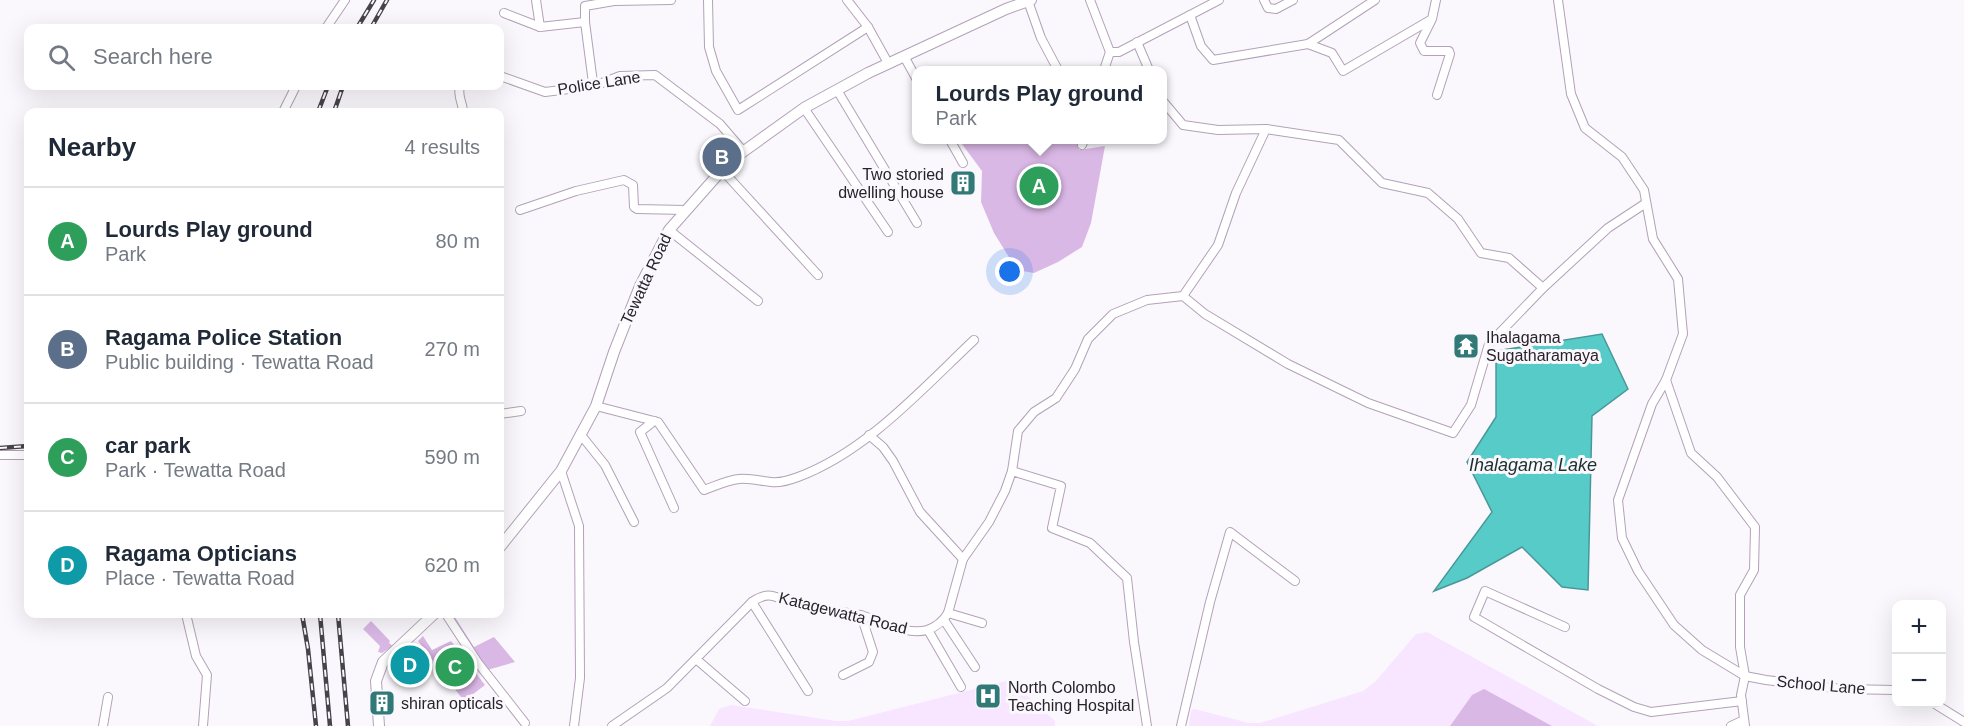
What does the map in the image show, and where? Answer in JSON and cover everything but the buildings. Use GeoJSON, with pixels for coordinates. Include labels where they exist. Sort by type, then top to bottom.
{"type":"FeatureCollection","features":[{"type":"Feature","properties":{"kind":"main road","name":"Tewatta Road"},"geometry":{"type":"LineString","coordinates":[[504,542],[561,471],[581,435],[596,406],[640,286],[669,230],[722,170],[804,108],[888,63],[904,58],[1006,5],[1030,1]]}},
{"type":"Feature","properties":{"kind":"main road"},"geometry":{"type":"LineString","coordinates":[[379,726],[376,681],[383,662],[430,618]]}},
{"type":"Feature","properties":{"kind":"street"},"geometry":{"type":"LineString","coordinates":[[329,24],[345,0]]}},
{"type":"Feature","properties":{"kind":"street"},"geometry":{"type":"LineString","coordinates":[[536,0],[540,27]]}},
{"type":"Feature","properties":{"kind":"street"},"geometry":{"type":"LineString","coordinates":[[593,83],[585,6],[614,1],[671,0]]}},
{"type":"Feature","properties":{"kind":"street"},"geometry":{"type":"LineString","coordinates":[[708,0],[709,47],[716,70],[738,110],[868,27]]}},
{"type":"Feature","properties":{"kind":"street"},"geometry":{"type":"LineString","coordinates":[[847,0],[868,27],[888,63]]}},
{"type":"Feature","properties":{"kind":"street"},"geometry":{"type":"LineString","coordinates":[[1090,0],[1110,52],[1105,66]]}},
{"type":"Feature","properties":{"kind":"street"},"geometry":{"type":"LineString","coordinates":[[1110,52],[1119,52],[1219,0]]}},
{"type":"Feature","properties":{"kind":"street"},"geometry":{"type":"LineString","coordinates":[[1264,0],[1268,8],[1276,9],[1293,0]]}},
{"type":"Feature","properties":{"kind":"street"},"geometry":{"type":"LineString","coordinates":[[1190,15],[1201,46],[1214,60],[1308,44],[1375,0]]}},
{"type":"Feature","properties":{"kind":"street"},"geometry":{"type":"LineString","coordinates":[[1436,0],[1432,19],[1420,43],[1425,51],[1449,51],[1437,94]]}},
{"type":"Feature","properties":{"kind":"street"},"geometry":{"type":"LineString","coordinates":[[1558,0],[1571,94],[1585,129],[1622,157],[1644,190],[1653,239],[1678,279],[1683,334],[1666,380],[1652,404],[1618,500],[1622,538],[1638,571],[1674,626],[1702,650],[1745,676]]}},
{"type":"Feature","properties":{"kind":"street"},"geometry":{"type":"LineString","coordinates":[[1030,1],[1041,38],[1056,66]]}},
{"type":"Feature","properties":{"kind":"street"},"geometry":{"type":"LineString","coordinates":[[504,13],[540,27],[585,22]]}},
{"type":"Feature","properties":{"kind":"street"},"geometry":{"type":"LineString","coordinates":[[1308,44],[1332,53],[1343,71],[1432,19]]}},
{"type":"Feature","properties":{"kind":"street"},"geometry":{"type":"LineString","coordinates":[[1137,42],[1147,66]]}},
{"type":"Feature","properties":{"kind":"street"},"geometry":{"type":"LineString","coordinates":[[904,58],[912,71]]}},
{"type":"Feature","properties":{"kind":"street","name":"Police Lane"},"geometry":{"type":"LineString","coordinates":[[504,77],[545,92],[603,83],[620,76],[655,75],[720,124],[744,152]]}},
{"type":"Feature","properties":{"kind":"street"},"geometry":{"type":"LineString","coordinates":[[285,108],[294,90]]}},
{"type":"Feature","properties":{"kind":"street"},"geometry":{"type":"LineString","coordinates":[[460,90],[462,108]]}},
{"type":"Feature","properties":{"kind":"street"},"geometry":{"type":"LineString","coordinates":[[837,90],[917,223]]}},
{"type":"Feature","properties":{"kind":"street"},"geometry":{"type":"LineString","coordinates":[[1167,106],[1183,124],[1218,130],[1266,129],[1339,140],[1382,183],[1428,193],[1458,219],[1481,253],[1509,258],[1543,288]]}},
{"type":"Feature","properties":{"kind":"street"},"geometry":{"type":"LineString","coordinates":[[804,108],[888,232]]}},
{"type":"Feature","properties":{"kind":"street"},"geometry":{"type":"LineString","coordinates":[[1183,296],[1218,245],[1236,193],[1266,129]]}},
{"type":"Feature","properties":{"kind":"street"},"geometry":{"type":"LineString","coordinates":[[952,144],[963,163]]}},
{"type":"Feature","properties":{"kind":"street"},"geometry":{"type":"LineString","coordinates":[[722,170],[818,275]]}},
{"type":"Feature","properties":{"kind":"street"},"geometry":{"type":"LineString","coordinates":[[520,210],[576,191],[624,180],[633,185],[634,207],[637,209],[685,210]]}},
{"type":"Feature","properties":{"kind":"street"},"geometry":{"type":"LineString","coordinates":[[975,666],[946,616],[963,559],[989,522],[1005,491],[1018,431],[1034,412],[1056,398],[1075,369],[1088,339],[1113,314],[1148,300],[1183,296],[1205,314],[1288,364],[1368,403],[1453,433],[1471,405],[1489,344],[1543,288],[1608,228],[1646,203]]}},
{"type":"Feature","properties":{"kind":"street"},"geometry":{"type":"LineString","coordinates":[[669,230],[758,301]]}},
{"type":"Feature","properties":{"kind":"street"},"geometry":{"type":"LineString","coordinates":[[596,406],[658,422],[704,490],[738,479],[774,483],[798,477],[838,458],[891,418],[974,340]]}},
{"type":"Feature","properties":{"kind":"street"},"geometry":{"type":"LineString","coordinates":[[1666,380],[1691,453],[1717,477],[1755,527],[1754,570],[1740,595],[1740,647],[1745,676],[1741,695],[1745,723],[1731,726]]}},
{"type":"Feature","properties":{"kind":"street"},"geometry":{"type":"LineString","coordinates":[[504,413],[521,411]]}},
{"type":"Feature","properties":{"kind":"street"},"geometry":{"type":"LineString","coordinates":[[654,421],[640,432],[674,508]]}},
{"type":"Feature","properties":{"kind":"street"},"geometry":{"type":"LineString","coordinates":[[581,435],[605,465],[634,522]]}},
{"type":"Feature","properties":{"kind":"street"},"geometry":{"type":"LineString","coordinates":[[869,435],[883,447],[893,461],[920,512],[963,559]]}},
{"type":"Feature","properties":{"kind":"street"},"geometry":{"type":"LineString","coordinates":[[0,455],[24,455]]}},
{"type":"Feature","properties":{"kind":"street"},"geometry":{"type":"LineString","coordinates":[[561,471],[579,526],[580,678],[574,726]]}},
{"type":"Feature","properties":{"kind":"street"},"geometry":{"type":"LineString","coordinates":[[1011,471],[1061,486],[1052,528],[1090,543],[1127,578],[1147,726]]}},
{"type":"Feature","properties":{"kind":"street"},"geometry":{"type":"LineString","coordinates":[[1181,726],[1210,602],[1230,532],[1295,581]]}},
{"type":"Feature","properties":{"kind":"street"},"geometry":{"type":"LineString","coordinates":[[1565,627],[1485,591],[1474,617],[1598,689],[1634,707],[1651,712],[1742,701]]}},
{"type":"Feature","properties":{"kind":"street","name":"Katagewatta Road"},"geometry":{"type":"LineString","coordinates":[[752,602],[763,595],[774,596],[794,604],[861,615],[911,631],[928,630],[946,616]]}},
{"type":"Feature","properties":{"kind":"street"},"geometry":{"type":"LineString","coordinates":[[612,726],[667,688],[752,602],[808,691]]}},
{"type":"Feature","properties":{"kind":"street"},"geometry":{"type":"LineString","coordinates":[[843,675],[869,662],[873,652],[861,615]]}},
{"type":"Feature","properties":{"kind":"street"},"geometry":{"type":"LineString","coordinates":[[946,616],[982,622]]}},
{"type":"Feature","properties":{"kind":"street"},"geometry":{"type":"LineString","coordinates":[[187,618],[196,656],[207,675],[203,726]]}},
{"type":"Feature","properties":{"kind":"street"},"geometry":{"type":"LineString","coordinates":[[449,618],[478,663],[525,723]]}},
{"type":"Feature","properties":{"kind":"street"},"geometry":{"type":"LineString","coordinates":[[928,630],[961,687]]}},
{"type":"Feature","properties":{"kind":"street"},"geometry":{"type":"LineString","coordinates":[[696,659],[745,701]]}},
{"type":"Feature","properties":{"kind":"street","name":"School Lane"},"geometry":{"type":"LineString","coordinates":[[1745,676],[1842,689],[1892,690]]}},
{"type":"Feature","properties":{"kind":"street"},"geometry":{"type":"LineString","coordinates":[[103,726],[108,697]]}},
{"type":"Feature","properties":{"kind":"street"},"geometry":{"type":"LineString","coordinates":[[1941,708],[1964,722]]}},
{"type":"Feature","properties":{"kind":"shaded area"},"geometry":{"type":"Polygon","coordinates":[[[962,144],[1077,144],[1079,150],[1105,146],[1091,223],[1082,247],[1034,273],[1017,270],[994,233],[981,202],[982,171],[962,144]]]}},
{"type":"Feature","properties":{"kind":"shaded area"},"geometry":{"type":"Polygon","coordinates":[[[451,618],[456,618],[474,647],[494,637],[515,662],[484,671],[451,618]]]}},
{"type":"Feature","properties":{"kind":"shaded area"},"geometry":{"type":"Polygon","coordinates":[[[371,621],[393,646],[382,653],[378,652],[380,646],[363,629],[371,621]]]}},
{"type":"Feature","properties":{"kind":"shaded area"},"geometry":{"type":"Polygon","coordinates":[[[1427,632],[1598,726],[1552,726],[1484,690],[1472,695],[1450,726],[1189,726],[1191,711],[1194,709],[1249,723],[1260,723],[1363,691],[1375,682],[1416,634],[1427,632]]]}},
{"type":"Feature","properties":{"kind":"shaded area"},"geometry":{"type":"Polygon","coordinates":[[[423,636],[432,650],[451,641],[485,685],[464,701],[418,641],[423,636]]]}},
{"type":"Feature","properties":{"kind":"shaded area","name":"North Colombo Teaching Hospital"},"geometry":{"type":"Polygon","coordinates":[[[1006,681],[1017,686],[1055,721],[1055,726],[710,726],[719,709],[731,705],[848,721],[1006,681]]]}},
{"type":"Feature","properties":{"kind":"shaded area"},"geometry":{"type":"Polygon","coordinates":[[[1484,689],[1552,726],[1450,726],[1472,695],[1484,689]]]}},
{"type":"Feature","properties":{"kind":"water","name":"Ihalagama Lake"},"geometry":{"type":"Polygon","coordinates":[[[1602,334],[1628,389],[1592,416],[1588,590],[1562,587],[1522,547],[1467,578],[1434,591],[1492,512],[1467,462],[1496,417],[1496,351],[1602,334]]]}},
{"type":"Feature","properties":{"kind":"railway"},"geometry":{"type":"LineString","coordinates":[[359,24],[374,0]]}},
{"type":"Feature","properties":{"kind":"railway"},"geometry":{"type":"LineString","coordinates":[[373,24],[387,0]]}},
{"type":"Feature","properties":{"kind":"railway"},"geometry":{"type":"LineString","coordinates":[[320,108],[326,90]]}},
{"type":"Feature","properties":{"kind":"railway"},"geometry":{"type":"LineString","coordinates":[[335,108],[342,90]]}},
{"type":"Feature","properties":{"kind":"railway"},"geometry":{"type":"LineString","coordinates":[[0,448],[24,446]]}},
{"type":"Feature","properties":{"kind":"railway"},"geometry":{"type":"LineString","coordinates":[[303,618],[316,726]]}},
{"type":"Feature","properties":{"kind":"railway"},"geometry":{"type":"LineString","coordinates":[[320,618],[330,726]]}},
{"type":"Feature","properties":{"kind":"railway"},"geometry":{"type":"LineString","coordinates":[[338,618],[348,726]]}},
{"type":"Feature","properties":{"kind":"place","name":"Ragama Police Station"},"geometry":{"type":"Point","coordinates":[722,157]}},
{"type":"Feature","properties":{"kind":"place","name":"Two storied dwelling house"},"geometry":{"type":"Point","coordinates":[963,183]}},
{"type":"Feature","properties":{"kind":"place","name":"Lourds Play ground"},"geometry":{"type":"Point","coordinates":[1039,186]}},
{"type":"Feature","properties":{"kind":"place","name":"Ihalagama Sugatharamaya"},"geometry":{"type":"Point","coordinates":[1466,346]}},
{"type":"Feature","properties":{"kind":"place","name":"Ragama Opticians"},"geometry":{"type":"Point","coordinates":[410,665]}},
{"type":"Feature","properties":{"kind":"place","name":"car park"},"geometry":{"type":"Point","coordinates":[455,667]}},
{"type":"Feature","properties":{"kind":"place","name":"North Colombo Teaching Hospital"},"geometry":{"type":"Point","coordinates":[988,696]}},
{"type":"Feature","properties":{"kind":"place","name":"shiran opticals"},"geometry":{"type":"Point","coordinates":[382,703]}}]}
